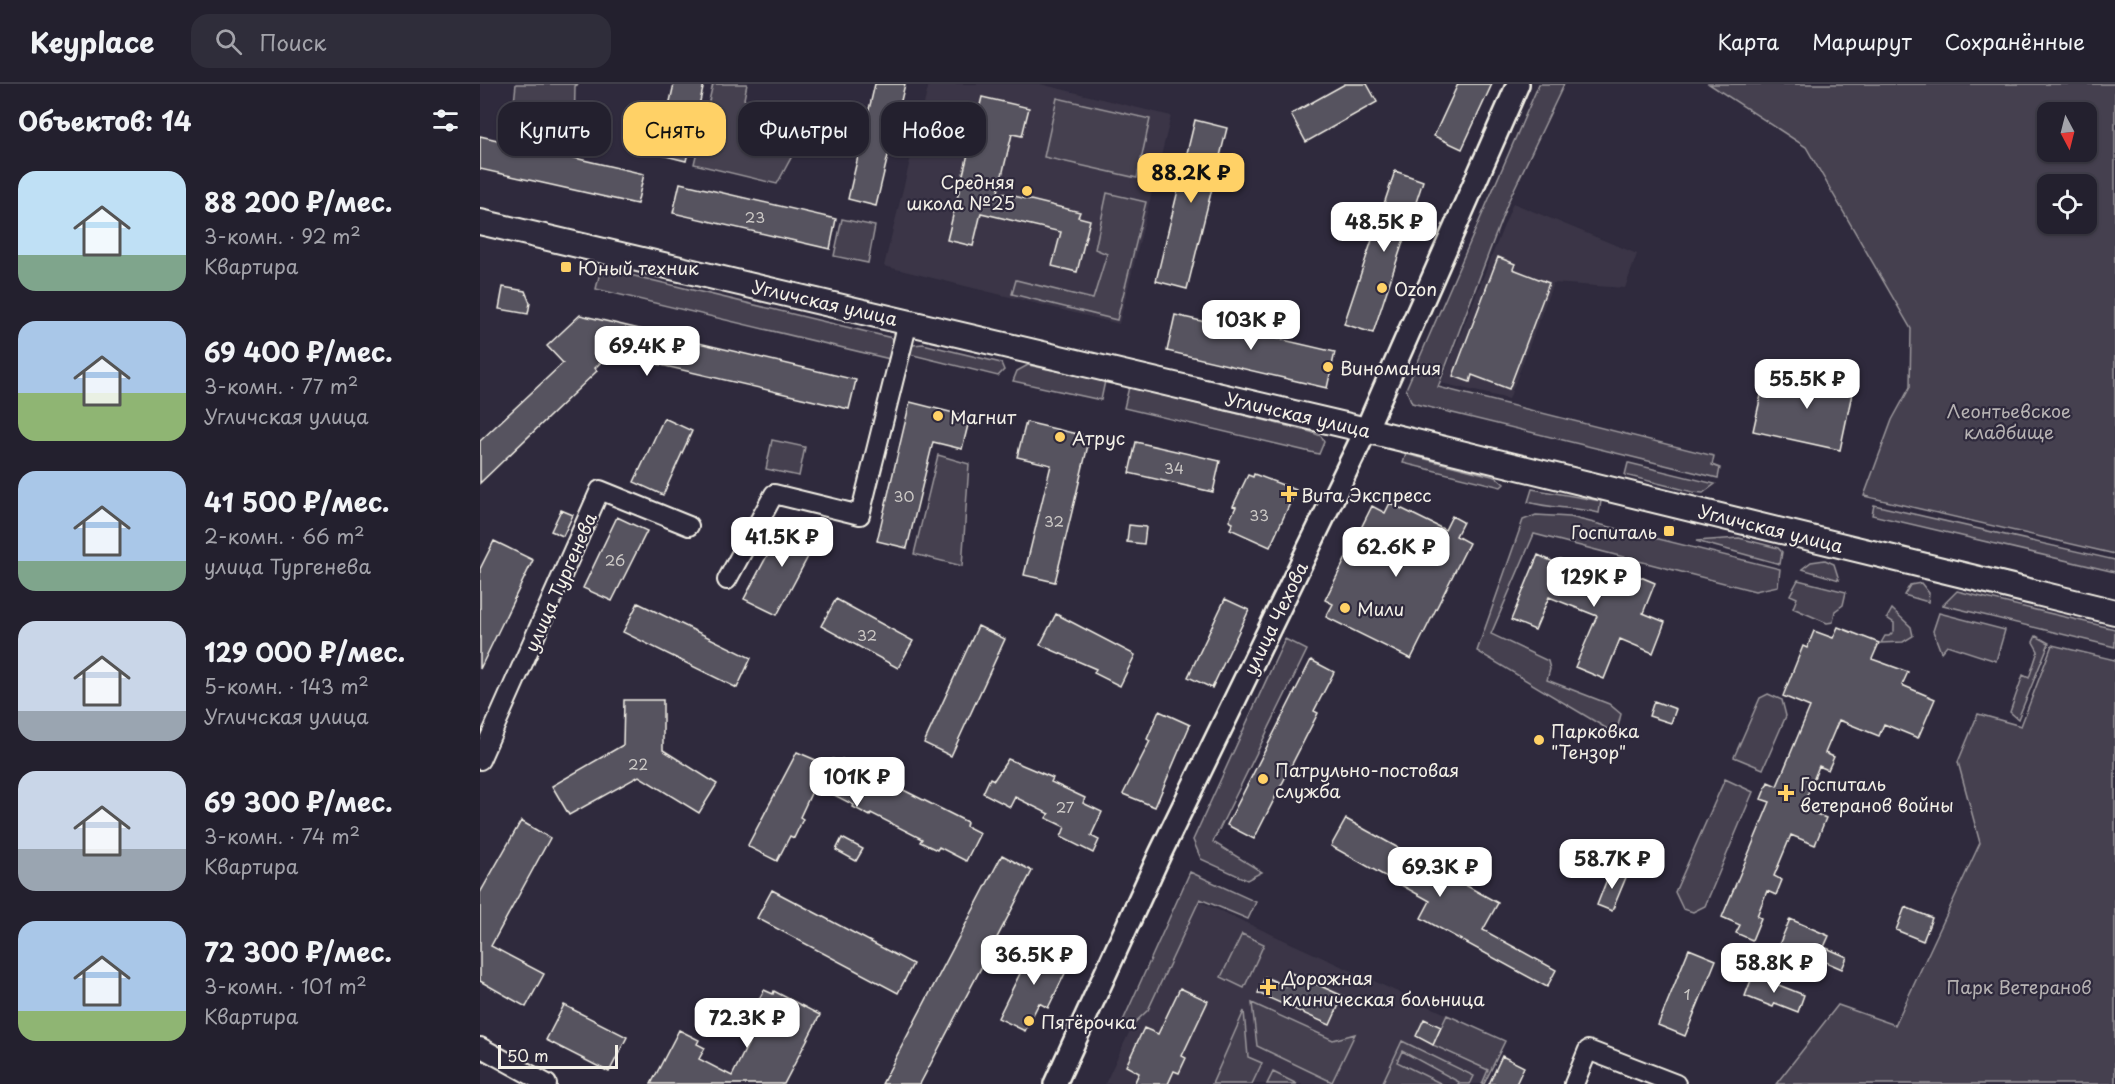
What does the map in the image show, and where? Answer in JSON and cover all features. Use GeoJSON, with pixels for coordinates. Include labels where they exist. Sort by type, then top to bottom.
{"type":"FeatureCollection","features":[{"type":"Feature","properties":{"kind":"main road","name":"Угличская улица"},"geometry":{"type":"LineString","coordinates":[[480,222],[1366,430],[2115,612]]}},
{"type":"Feature","properties":{"kind":"street","name":"улица Чехова"},"geometry":{"type":"LineString","coordinates":[[1056,1084],[1165,844],[1366,430],[1518,84]]}},
{"type":"Feature","properties":{"kind":"street"},"geometry":{"type":"LineString","coordinates":[[727,579],[774,494],[860,515],[908,322]]}},
{"type":"Feature","properties":{"kind":"street","name":"улица Тургенева"},"geometry":{"type":"LineString","coordinates":[[480,760],[600,490],[689,526]]}},
{"type":"Feature","properties":{"kind":"street"},"geometry":{"type":"LineString","coordinates":[[480,1047],[547,1084]]}},
{"type":"Feature","properties":{"kind":"street"},"geometry":{"type":"LineString","coordinates":[[1574,1084],[1588,1050],[1676,1084]]}},
{"type":"Feature","properties":{"kind":"shaded area","name":"Средняя школа №25"},"geometry":{"type":"Polygon","coordinates":[[[929,84],[1040,84],[1171,116],[1119,324],[884,266],[911,156],[986,156],[986,102],[925,102],[929,84]]]}},
{"type":"Feature","properties":{"kind":"shaded area"},"geometry":{"type":"Polygon","coordinates":[[[1513,203],[1637,254],[1625,288],[1553,283],[1509,399],[1441,383],[1513,203]]]}},
{"type":"Feature","properties":{"kind":"shaded area","name":"Дорожная клиническая больница"},"geometry":{"type":"Polygon","coordinates":[[[1192,898],[1505,1041],[1484,1084],[1105,1084],[1192,898]]]}},
{"type":"Feature","properties":{"kind":"green space"},"geometry":{"type":"Polygon","coordinates":[[[516,84],[579,84],[575,86],[575,102],[514,102],[516,84]]]}},
{"type":"Feature","properties":{"kind":"green space"},"geometry":{"type":"Polygon","coordinates":[[[713,84],[747,84],[744,99],[747,102],[738,102],[738,156],[792,156],[777,184],[694,164],[696,156],[726,156],[726,102],[709,102],[713,84]]]}},
{"type":"Feature","properties":{"kind":"green space"},"geometry":{"type":"Polygon","coordinates":[[[1539,84],[1564,84],[1508,202],[1438,387],[1714,456],[1712,465],[1720,468],[1718,478],[1412,403],[1406,389],[1539,84]]]}},
{"type":"Feature","properties":{"kind":"green space","name":"Леонтьевское кладбище"},"geometry":{"type":"Polygon","coordinates":[[[1709,84],[2115,84],[2115,554],[1864,496],[1892,420],[1910,387],[1911,329],[1806,147],[1709,84]]]}},
{"type":"Feature","properties":{"kind":"green space"},"geometry":{"type":"Polygon","coordinates":[[[1057,98],[1150,119],[1137,178],[1044,157],[1057,98]]]}},
{"type":"Feature","properties":{"kind":"green space"},"geometry":{"type":"Polygon","coordinates":[[[1107,193],[1146,202],[1117,320],[1012,294],[1016,280],[1093,299],[1107,254],[1095,249],[1107,193]]]}},
{"type":"Feature","properties":{"kind":"green space"},"geometry":{"type":"Polygon","coordinates":[[[842,219],[875,226],[868,263],[834,256],[842,219]]]}},
{"type":"Feature","properties":{"kind":"green space"},"geometry":{"type":"Polygon","coordinates":[[[601,268],[892,338],[895,343],[890,359],[596,289],[601,268]]]}},
{"type":"Feature","properties":{"kind":"green space"},"geometry":{"type":"Polygon","coordinates":[[[923,344],[1001,363],[1004,370],[998,376],[909,354],[913,345],[923,344]]]}},
{"type":"Feature","properties":{"kind":"green space"},"geometry":{"type":"Polygon","coordinates":[[[1028,365],[1105,381],[1101,400],[1013,381],[1017,371],[1028,365]]]}},
{"type":"Feature","properties":{"kind":"green space"},"geometry":{"type":"Polygon","coordinates":[[[1129,387],[1311,432],[1321,436],[1324,442],[1319,454],[1124,408],[1129,387]]]}},
{"type":"Feature","properties":{"kind":"green space"},"geometry":{"type":"Polygon","coordinates":[[[772,440],[805,447],[799,476],[766,469],[772,440]]]}},
{"type":"Feature","properties":{"kind":"green space"},"geometry":{"type":"Polygon","coordinates":[[[1406,454],[1496,477],[1504,484],[1501,487],[1403,463],[1406,454]]]}},
{"type":"Feature","properties":{"kind":"green space"},"geometry":{"type":"Polygon","coordinates":[[[938,455],[969,464],[962,566],[914,554],[938,455]]]}},
{"type":"Feature","properties":{"kind":"green space"},"geometry":{"type":"Polygon","coordinates":[[[1628,463],[1715,484],[1703,493],[1693,492],[1625,475],[1628,463]]]}},
{"type":"Feature","properties":{"kind":"green space"},"geometry":{"type":"Polygon","coordinates":[[[1532,489],[1601,501],[1599,513],[1528,502],[1532,489]]]}},
{"type":"Feature","properties":{"kind":"green space"},"geometry":{"type":"Polygon","coordinates":[[[1874,505],[2115,560],[2115,572],[1872,515],[1874,505]]]}},
{"type":"Feature","properties":{"kind":"green space"},"geometry":{"type":"Polygon","coordinates":[[[1536,515],[1570,517],[1780,569],[1778,586],[1755,591],[1534,534],[1491,634],[1548,661],[1550,669],[1547,680],[1609,704],[1621,714],[1616,734],[1477,651],[1523,520],[1536,515]]]}},
{"type":"Feature","properties":{"kind":"green space"},"geometry":{"type":"Polygon","coordinates":[[[1739,538],[1778,548],[1782,552],[1780,564],[1696,541],[1739,538]]]}},
{"type":"Feature","properties":{"kind":"green space"},"geometry":{"type":"Polygon","coordinates":[[[1825,560],[1834,564],[1839,580],[1802,569],[1811,562],[1825,560]]]}},
{"type":"Feature","properties":{"kind":"green space"},"geometry":{"type":"Polygon","coordinates":[[[1798,580],[1846,592],[1843,605],[1835,611],[1833,622],[1827,623],[1793,608],[1797,598],[1790,595],[1798,580]]]}},
{"type":"Feature","properties":{"kind":"green space"},"geometry":{"type":"Polygon","coordinates":[[[1921,583],[1929,593],[1928,602],[1904,595],[1910,585],[1921,583]]]}},
{"type":"Feature","properties":{"kind":"green space"},"geometry":{"type":"Polygon","coordinates":[[[1957,591],[2115,629],[2115,647],[1943,605],[1957,591]]]}},
{"type":"Feature","properties":{"kind":"green space"},"geometry":{"type":"Polygon","coordinates":[[[1892,609],[1911,627],[1913,636],[1903,642],[1881,643],[1885,636],[1889,636],[1894,631],[1894,623],[1887,618],[1892,609]]]}},
{"type":"Feature","properties":{"kind":"green space"},"geometry":{"type":"Polygon","coordinates":[[[1939,613],[2005,630],[1996,661],[1947,645],[1941,652],[1933,631],[1939,613]]]}},
{"type":"Feature","properties":{"kind":"green space"},"geometry":{"type":"Polygon","coordinates":[[[2036,636],[2049,643],[2018,719],[2010,712],[2023,675],[2029,678],[2038,651],[2033,642],[2036,636]]]}},
{"type":"Feature","properties":{"kind":"green space"},"geometry":{"type":"Polygon","coordinates":[[[1285,639],[1307,650],[1213,842],[1262,872],[1247,880],[1201,859],[1193,840],[1285,639]]]}},
{"type":"Feature","properties":{"kind":"green space","name":"Парк Ветеранов"},"geometry":{"type":"Polygon","coordinates":[[[2052,645],[2115,660],[2115,1084],[1776,1084],[1838,1005],[1895,1025],[1980,843],[1958,762],[1978,714],[2021,726],[2052,645]]]}},
{"type":"Feature","properties":{"kind":"green space"},"geometry":{"type":"Polygon","coordinates":[[[1768,694],[1782,700],[1786,716],[1763,769],[1734,757],[1760,698],[1768,694]]]}},
{"type":"Feature","properties":{"kind":"green space"},"geometry":{"type":"Polygon","coordinates":[[[1725,779],[1753,792],[1705,906],[1693,912],[1683,909],[1675,892],[1725,779]]]}},
{"type":"Feature","properties":{"kind":"green space"},"geometry":{"type":"Polygon","coordinates":[[[1190,872],[1256,902],[1248,919],[1200,899],[1148,1010],[1128,1029],[1122,1023],[1190,872]]]}},
{"type":"Feature","properties":{"kind":"green space"},"geometry":{"type":"Polygon","coordinates":[[[1242,934],[1264,944],[1244,988],[1221,977],[1242,934]]]}},
{"type":"Feature","properties":{"kind":"green space"},"geometry":{"type":"Polygon","coordinates":[[[1252,1003],[1333,1040],[1355,1034],[1332,1082],[1257,1046],[1252,1003]]]}},
{"type":"Feature","properties":{"kind":"green space"},"geometry":{"type":"Polygon","coordinates":[[[1244,1011],[1248,1057],[1262,1063],[1252,1084],[1212,1084],[1244,1011]]]}},
{"type":"Feature","properties":{"kind":"green space"},"geometry":{"type":"Polygon","coordinates":[[[1447,1015],[1505,1041],[1484,1084],[1482,1084],[1488,1070],[1433,1045],[1447,1015]]]}},
{"type":"Feature","properties":{"kind":"green space"},"geometry":{"type":"Polygon","coordinates":[[[1402,1041],[1474,1076],[1470,1084],[1458,1084],[1459,1082],[1402,1051],[1397,1062],[1442,1084],[1382,1084],[1402,1041]]]}},
{"type":"Feature","properties":{"kind":"green space"},"geometry":{"type":"Polygon","coordinates":[[[1273,1072],[1297,1084],[1267,1084],[1273,1072]]]}},
{"type":"Feature","properties":{"kind":"building"},"geometry":{"type":"Polygon","coordinates":[[[674,84],[704,84],[700,102],[670,102],[674,84]]]}},
{"type":"Feature","properties":{"kind":"building"},"geometry":{"type":"Polygon","coordinates":[[[875,84],[905,84],[901,102],[881,102],[881,156],[888,156],[876,206],[848,199],[858,156],[869,156],[869,110],[875,84]]]}},
{"type":"Feature","properties":{"kind":"building"},"geometry":{"type":"Polygon","coordinates":[[[1345,84],[1367,84],[1377,102],[1306,142],[1291,114],[1345,84]]]}},
{"type":"Feature","properties":{"kind":"building"},"geometry":{"type":"Polygon","coordinates":[[[1458,84],[1492,84],[1462,149],[1434,136],[1458,84]]]}},
{"type":"Feature","properties":{"kind":"building"},"geometry":{"type":"Polygon","coordinates":[[[982,97],[1029,108],[1022,136],[1012,134],[998,192],[1080,212],[1078,217],[1090,220],[1077,272],[1052,266],[1061,232],[981,213],[973,246],[947,240],[968,156],[986,156],[986,102],[981,102],[982,97]]]}},
{"type":"Feature","properties":{"kind":"building"},"geometry":{"type":"Polygon","coordinates":[[[1195,120],[1227,128],[1187,289],[1156,281],[1195,120]]]}},
{"type":"Feature","properties":{"kind":"building"},"geometry":{"type":"Polygon","coordinates":[[[480,136],[498,140],[498,156],[566,156],[644,174],[637,204],[480,169],[480,136]]]}},
{"type":"Feature","properties":{"kind":"building"},"geometry":{"type":"Polygon","coordinates":[[[666,156],[687,156],[686,161],[666,156]]]}},
{"type":"Feature","properties":{"kind":"building"},"geometry":{"type":"Polygon","coordinates":[[[1395,171],[1423,181],[1373,333],[1344,324],[1395,171]]]}},
{"type":"Feature","properties":{"kind":"building"},"geometry":{"type":"Polygon","coordinates":[[[680,183],[836,219],[830,249],[673,213],[680,183]]]}},
{"type":"Feature","properties":{"kind":"building"},"geometry":{"type":"Polygon","coordinates":[[[1498,257],[1515,264],[1513,269],[1549,283],[1509,389],[1472,375],[1470,382],[1453,376],[1498,257]]]}},
{"type":"Feature","properties":{"kind":"building"},"geometry":{"type":"Polygon","coordinates":[[[503,287],[525,291],[530,303],[528,314],[499,309],[503,287]]]}},
{"type":"Feature","properties":{"kind":"building"},"geometry":{"type":"Polygon","coordinates":[[[580,315],[856,380],[849,409],[610,353],[595,368],[597,371],[480,483],[480,441],[563,363],[547,346],[580,315]]]}},
{"type":"Feature","properties":{"kind":"building"},"geometry":{"type":"Polygon","coordinates":[[[1175,315],[1335,352],[1327,388],[1167,351],[1175,315]]]}},
{"type":"Feature","properties":{"kind":"building"},"geometry":{"type":"Polygon","coordinates":[[[1818,362],[1841,367],[1837,386],[1853,389],[1840,450],[1753,431],[1764,382],[1811,393],[1818,362]]]}},
{"type":"Feature","properties":{"kind":"building"},"geometry":{"type":"Polygon","coordinates":[[[910,402],[970,417],[962,449],[933,442],[907,548],[877,541],[910,402]]]}},
{"type":"Feature","properties":{"kind":"building"},"geometry":{"type":"Polygon","coordinates":[[[664,418],[692,431],[663,495],[634,482],[664,418]]]}},
{"type":"Feature","properties":{"kind":"building"},"geometry":{"type":"Polygon","coordinates":[[[1026,422],[1090,437],[1055,582],[1024,575],[1051,465],[1017,457],[1026,422]]]}},
{"type":"Feature","properties":{"kind":"building"},"geometry":{"type":"Polygon","coordinates":[[[1136,442],[1220,461],[1213,492],[1129,473],[1136,442]]]}},
{"type":"Feature","properties":{"kind":"building"},"geometry":{"type":"Polygon","coordinates":[[[1254,474],[1296,490],[1270,547],[1230,529],[1233,523],[1229,521],[1236,507],[1233,506],[1248,475],[1253,477],[1254,474]]]}},
{"type":"Feature","properties":{"kind":"building"},"geometry":{"type":"Polygon","coordinates":[[[1390,503],[1445,530],[1452,516],[1463,522],[1456,536],[1469,543],[1411,659],[1326,617],[1333,604],[1325,600],[1372,506],[1385,513],[1390,503]]]}},
{"type":"Feature","properties":{"kind":"building"},"geometry":{"type":"Polygon","coordinates":[[[561,510],[573,515],[563,536],[551,531],[561,510]]]}},
{"type":"Feature","properties":{"kind":"building"},"geometry":{"type":"Polygon","coordinates":[[[617,517],[647,531],[612,601],[583,588],[617,517]]]}},
{"type":"Feature","properties":{"kind":"building"},"geometry":{"type":"Polygon","coordinates":[[[786,520],[819,536],[777,615],[744,599],[786,520]]]}},
{"type":"Feature","properties":{"kind":"building"},"geometry":{"type":"Polygon","coordinates":[[[1129,525],[1146,527],[1144,544],[1127,542],[1129,525]]]}},
{"type":"Feature","properties":{"kind":"building"},"geometry":{"type":"Polygon","coordinates":[[[494,541],[533,560],[480,669],[480,569],[494,541]]]}},
{"type":"Feature","properties":{"kind":"building"},"geometry":{"type":"Polygon","coordinates":[[[1538,555],[1558,564],[1560,559],[1606,578],[1612,565],[1655,583],[1643,613],[1665,622],[1653,653],[1620,639],[1604,679],[1575,667],[1597,616],[1549,597],[1535,630],[1511,620],[1538,555]]]}},
{"type":"Feature","properties":{"kind":"building"},"geometry":{"type":"Polygon","coordinates":[[[836,599],[913,641],[898,668],[821,626],[836,599]]]}},
{"type":"Feature","properties":{"kind":"building"},"geometry":{"type":"Polygon","coordinates":[[[1225,599],[1249,610],[1212,688],[1188,677],[1225,599]]]}},
{"type":"Feature","properties":{"kind":"building"},"geometry":{"type":"Polygon","coordinates":[[[638,603],[751,658],[737,688],[623,632],[638,603]]]}},
{"type":"Feature","properties":{"kind":"building"},"geometry":{"type":"Polygon","coordinates":[[[1056,614],[1135,655],[1120,686],[1094,673],[1096,669],[1040,645],[1056,614]]]}},
{"type":"Feature","properties":{"kind":"building"},"geometry":{"type":"Polygon","coordinates":[[[978,626],[1005,639],[951,756],[924,743],[978,626]]]}},
{"type":"Feature","properties":{"kind":"building","name":"Госпиталь ветеранов войны"},"geometry":{"type":"Polygon","coordinates":[[[1838,627],[1879,643],[1872,659],[1908,672],[1902,685],[1935,699],[1918,738],[1884,724],[1879,736],[1839,720],[1825,753],[1834,757],[1828,770],[1819,766],[1802,808],[1826,818],[1815,845],[1791,835],[1774,876],[1782,880],[1776,895],[1767,891],[1757,916],[1761,918],[1752,940],[1736,933],[1740,925],[1722,917],[1770,802],[1761,799],[1768,782],[1777,786],[1810,707],[1783,696],[1803,646],[1807,648],[1814,631],[1833,638],[1838,627]]]}},
{"type":"Feature","properties":{"kind":"building"},"geometry":{"type":"Polygon","coordinates":[[[1311,660],[1334,672],[1314,711],[1318,713],[1254,839],[1227,825],[1311,660]]]}},
{"type":"Feature","properties":{"kind":"building"},"geometry":{"type":"Polygon","coordinates":[[[624,700],[663,700],[663,750],[717,784],[699,813],[639,776],[569,815],[552,786],[623,745],[624,700]]]}},
{"type":"Feature","properties":{"kind":"building"},"geometry":{"type":"Polygon","coordinates":[[[1654,701],[1676,709],[1671,723],[1649,716],[1654,701]]]}},
{"type":"Feature","properties":{"kind":"building"},"geometry":{"type":"Polygon","coordinates":[[[1159,711],[1190,725],[1155,807],[1123,794],[1150,741],[1147,739],[1159,711]]]}},
{"type":"Feature","properties":{"kind":"building"},"geometry":{"type":"Polygon","coordinates":[[[797,752],[830,766],[833,759],[840,763],[842,759],[967,822],[966,826],[980,833],[966,861],[939,847],[937,850],[920,842],[922,839],[871,813],[870,816],[815,785],[800,817],[803,819],[794,838],[790,836],[777,861],[749,847],[797,752]]]}},
{"type":"Feature","properties":{"kind":"building"},"geometry":{"type":"Polygon","coordinates":[[[1008,759],[1053,778],[1051,782],[1085,798],[1083,803],[1102,812],[1091,836],[1099,840],[1093,853],[1061,837],[1065,827],[1046,818],[1049,814],[1015,797],[1010,807],[983,793],[990,778],[994,780],[1008,759]]]}},
{"type":"Feature","properties":{"kind":"building"},"geometry":{"type":"Polygon","coordinates":[[[1346,819],[1498,903],[1483,930],[1556,970],[1547,987],[1421,918],[1430,901],[1331,846],[1346,819]]]}},
{"type":"Feature","properties":{"kind":"building"},"geometry":{"type":"Polygon","coordinates":[[[521,821],[550,838],[491,946],[544,974],[526,1007],[480,981],[480,893],[521,821]]]}},
{"type":"Feature","properties":{"kind":"building"},"geometry":{"type":"Polygon","coordinates":[[[842,838],[863,849],[856,861],[836,850],[842,838]]]}},
{"type":"Feature","properties":{"kind":"building"},"geometry":{"type":"Polygon","coordinates":[[[1002,855],[1032,871],[920,1084],[882,1084],[1002,855]]]}},
{"type":"Feature","properties":{"kind":"building"},"geometry":{"type":"Polygon","coordinates":[[[1611,869],[1627,875],[1612,911],[1597,905],[1611,869]]]}},
{"type":"Feature","properties":{"kind":"building"},"geometry":{"type":"Polygon","coordinates":[[[772,890],[913,964],[898,993],[757,918],[772,890]]]}},
{"type":"Feature","properties":{"kind":"building"},"geometry":{"type":"Polygon","coordinates":[[[1905,907],[1932,918],[1923,941],[1896,930],[1905,907]]]}},
{"type":"Feature","properties":{"kind":"building"},"geometry":{"type":"Polygon","coordinates":[[[1790,919],[1829,936],[1824,947],[1847,957],[1842,969],[1819,959],[1817,964],[1778,947],[1790,919]]]}},
{"type":"Feature","properties":{"kind":"building"},"geometry":{"type":"Polygon","coordinates":[[[1035,943],[1071,961],[1048,1008],[1039,1003],[1025,1031],[998,1018],[1035,943]]]}},
{"type":"Feature","properties":{"kind":"building"},"geometry":{"type":"Polygon","coordinates":[[[1689,949],[1716,960],[1685,1036],[1658,1025],[1689,949]]]}},
{"type":"Feature","properties":{"kind":"building"},"geometry":{"type":"Polygon","coordinates":[[[1291,973],[1343,996],[1330,1025],[1258,993],[1265,977],[1286,986],[1291,973]]]}},
{"type":"Feature","properties":{"kind":"building"},"geometry":{"type":"Polygon","coordinates":[[[1753,975],[1804,995],[1798,1012],[1775,1003],[1773,1007],[1745,996],[1753,975]]]}},
{"type":"Feature","properties":{"kind":"building"},"geometry":{"type":"Polygon","coordinates":[[[1180,988],[1208,1001],[1182,1056],[1186,1058],[1179,1073],[1174,1071],[1168,1084],[1134,1084],[1139,1073],[1126,1066],[1144,1028],[1158,1034],[1180,988]]]}},
{"type":"Feature","properties":{"kind":"building"},"geometry":{"type":"Polygon","coordinates":[[[764,990],[773,994],[774,991],[820,1015],[784,1084],[651,1084],[679,1030],[699,1040],[697,1044],[705,1048],[699,1059],[732,1076],[764,1012],[755,1007],[764,990]]]}},
{"type":"Feature","properties":{"kind":"building"},"geometry":{"type":"Polygon","coordinates":[[[564,1005],[627,1037],[609,1072],[546,1040],[564,1005]]]}},
{"type":"Feature","properties":{"kind":"building"},"geometry":{"type":"Polygon","coordinates":[[[1424,1019],[1441,1027],[1433,1045],[1416,1036],[1424,1019]]]}},
{"type":"Feature","properties":{"kind":"building"},"geometry":{"type":"Polygon","coordinates":[[[1502,1056],[1524,1067],[1516,1084],[1489,1084],[1502,1056]]]}},
{"type":"Feature","properties":{"kind":"place","name":"Средняя школа №25"},"geometry":{"type":"Point","coordinates":[1027,191]}},
{"type":"Feature","properties":{"kind":"place","name":"Юный техник"},"geometry":{"type":"Point","coordinates":[566,267]}},
{"type":"Feature","properties":{"kind":"place","name":"Ozon"},"geometry":{"type":"Point","coordinates":[1382,288]}},
{"type":"Feature","properties":{"kind":"place","name":"Виномания"},"geometry":{"type":"Point","coordinates":[1328,367]}},
{"type":"Feature","properties":{"kind":"place","name":"Магнит"},"geometry":{"type":"Point","coordinates":[938,416]}},
{"type":"Feature","properties":{"kind":"place","name":"Атрус"},"geometry":{"type":"Point","coordinates":[1060,437]}},
{"type":"Feature","properties":{"kind":"place","name":"Вита Экспресс"},"geometry":{"type":"Point","coordinates":[1289,494]}},
{"type":"Feature","properties":{"kind":"place","name":"Госпиталь"},"geometry":{"type":"Point","coordinates":[1669,531]}},
{"type":"Feature","properties":{"kind":"place","name":"Мили"},"geometry":{"type":"Point","coordinates":[1345,608]}},
{"type":"Feature","properties":{"kind":"place","name":"Парковка \"Тензор\""},"geometry":{"type":"Point","coordinates":[1539,740]}},
{"type":"Feature","properties":{"kind":"place","name":"Патрульно-постовая служба"},"geometry":{"type":"Point","coordinates":[1263,779]}},
{"type":"Feature","properties":{"kind":"place","name":"Госпиталь ветеранов войны"},"geometry":{"type":"Point","coordinates":[1786,793]}},
{"type":"Feature","properties":{"kind":"place","name":"Дорожная клиническая больница"},"geometry":{"type":"Point","coordinates":[1268,987]}},
{"type":"Feature","properties":{"kind":"place","name":"Пятёрочка"},"geometry":{"type":"Point","coordinates":[1029,1021]}}]}
